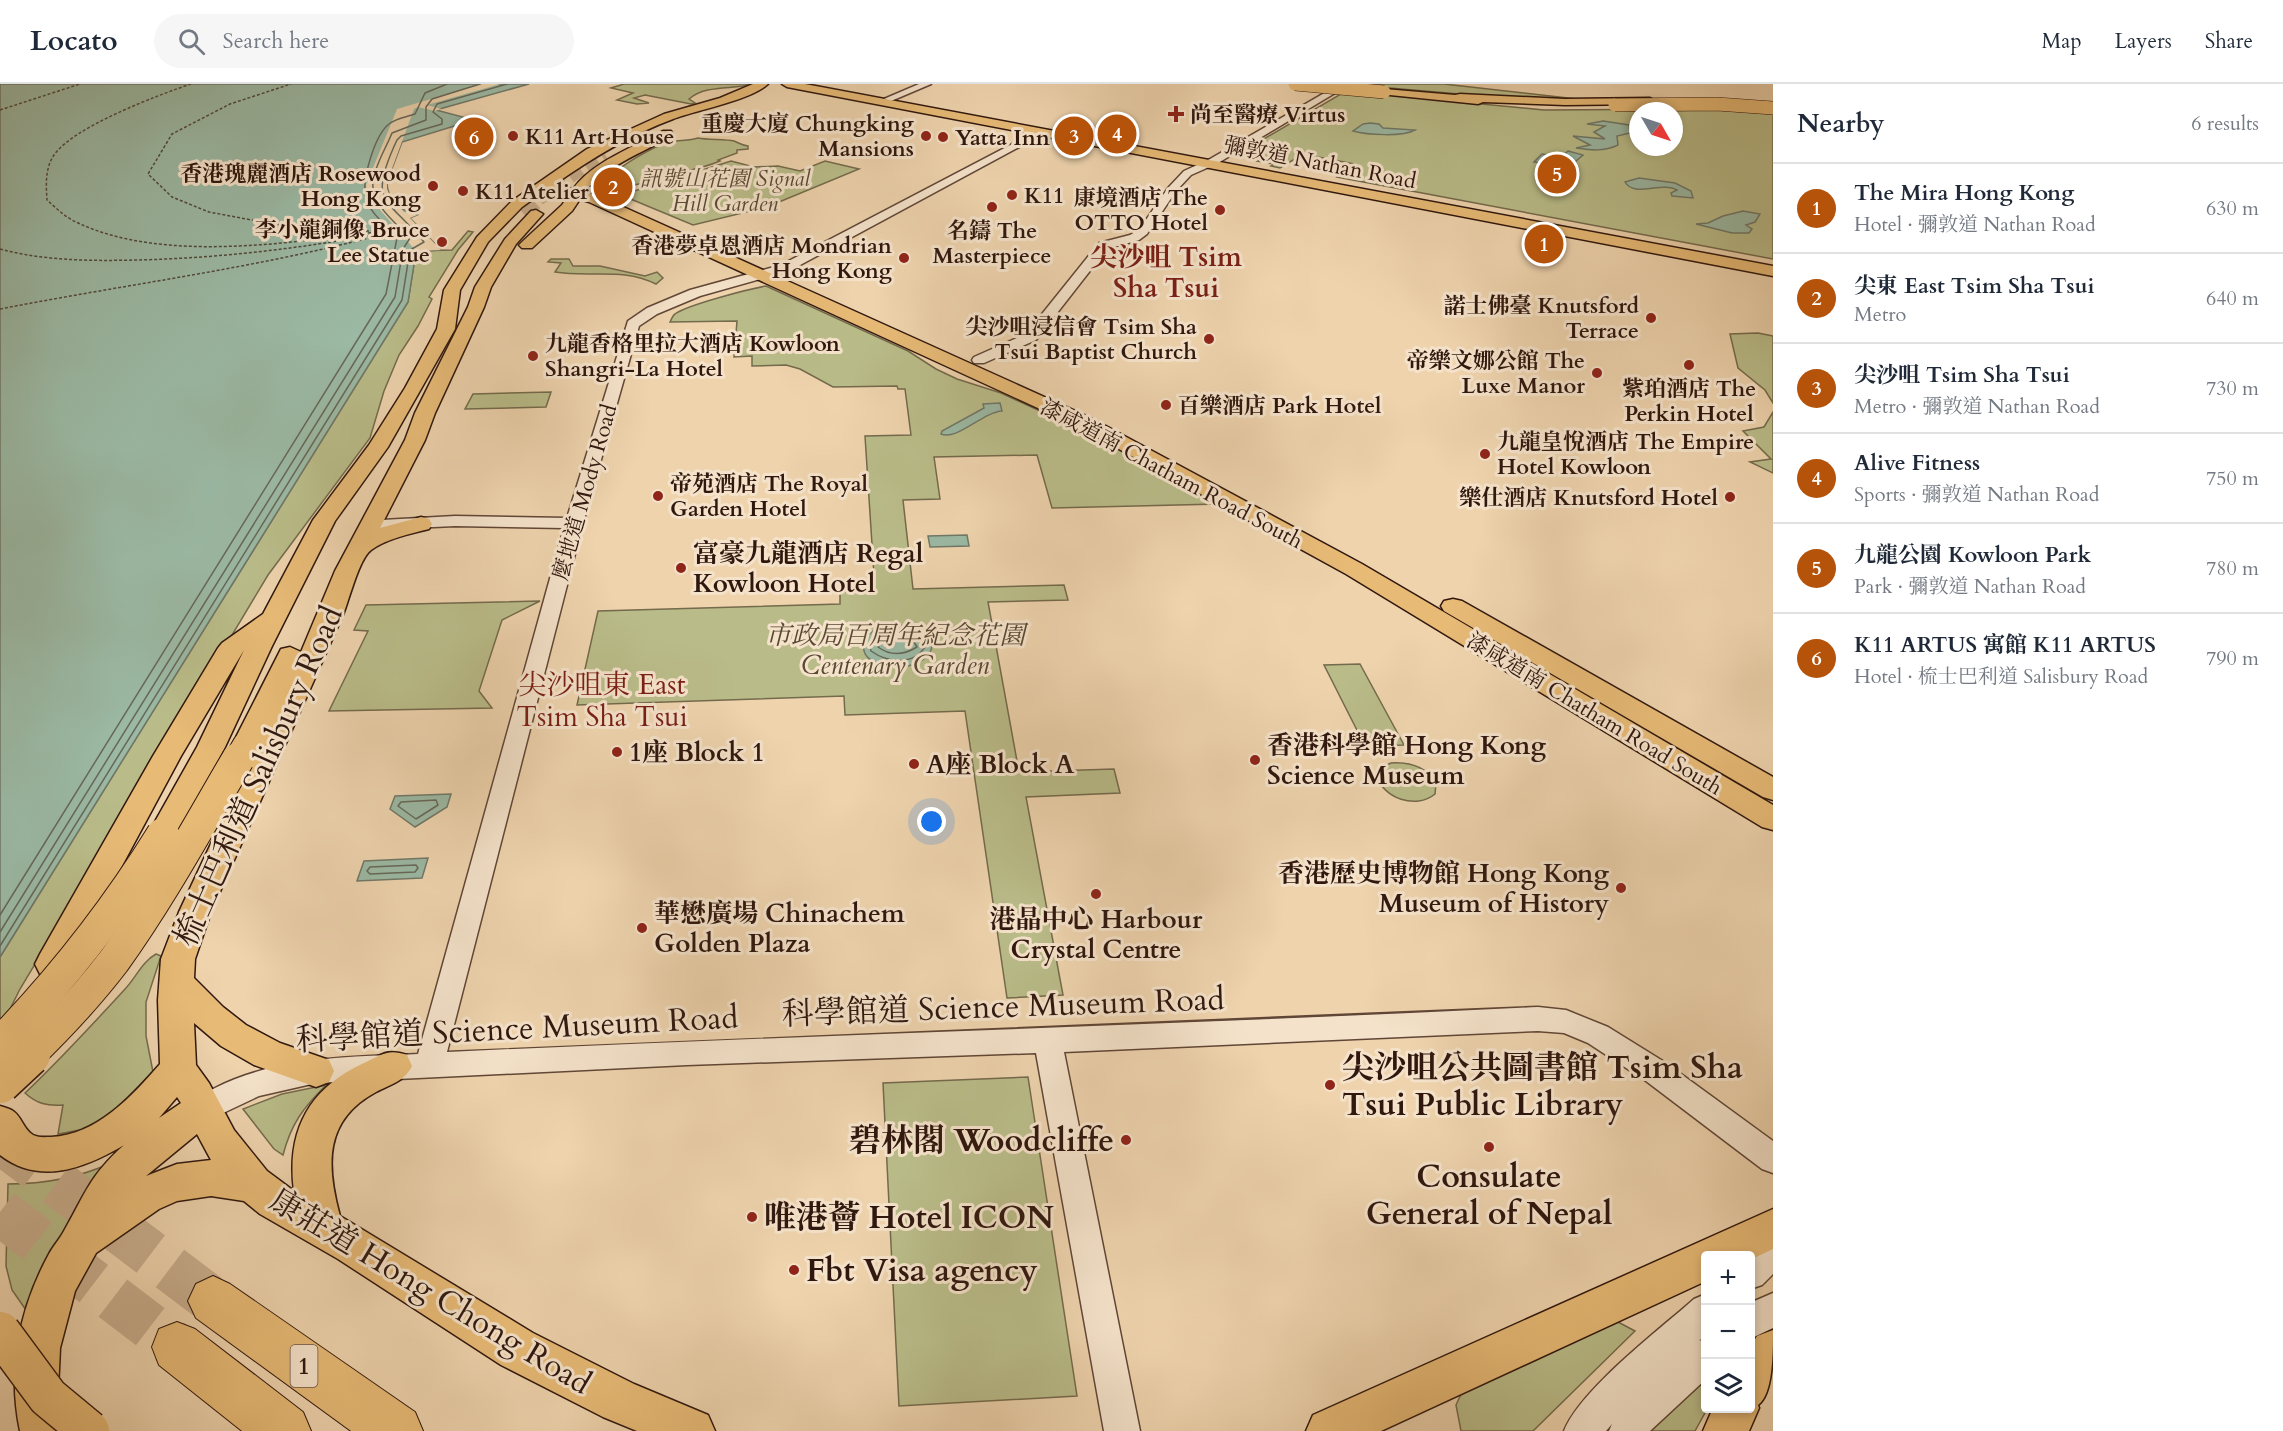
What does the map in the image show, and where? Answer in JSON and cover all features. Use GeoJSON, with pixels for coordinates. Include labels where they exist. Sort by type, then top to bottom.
{"type":"FeatureCollection","features":[{"type":"Feature","properties":{"kind":"highway","name":"1"},"geometry":{"type":"LineString","coordinates":[[213,1301],[396,1431]]}},
{"type":"Feature","properties":{"kind":"highway"},"geometry":{"type":"LineString","coordinates":[[177,1347],[284,1431]]}},
{"type":"Feature","properties":{"kind":"main road","name":"梳士巴利道 Salisbury Road"},"geometry":{"type":"LineString","coordinates":[[0,1083],[76,1006],[111,964],[175,867],[246,745],[293,650],[353,559],[415,440],[425,413],[479,300],[494,292],[516,259],[548,224],[539,208],[546,182],[575,162],[637,129],[764,84]]}},
{"type":"Feature","properties":{"kind":"main road","name":"彌敦道 Nathan Road"},"geometry":{"type":"LineString","coordinates":[[808,84],[1773,269]]}},
{"type":"Feature","properties":{"kind":"main road"},"geometry":{"type":"LineString","coordinates":[[1295,84],[1571,105],[1718,104],[1773,108]]}},
{"type":"Feature","properties":{"kind":"main road"},"geometry":{"type":"LineString","coordinates":[[1324,84],[1546,107],[1730,105]]}},
{"type":"Feature","properties":{"kind":"main road","name":"梳士巴利道 Salisbury Road"},"geometry":{"type":"LineString","coordinates":[[0,1043],[69,969],[113,912],[163,834],[211,747],[259,646],[324,520],[398,416],[446,329],[450,297],[483,240],[539,208],[579,190],[607,162],[729,107],[783,86]]}},
{"type":"Feature","properties":{"kind":"main road"},"geometry":{"type":"LineString","coordinates":[[746,92],[783,86]]}},
{"type":"Feature","properties":{"kind":"main road","name":"彌敦道 Nathan Road"},"geometry":{"type":"LineString","coordinates":[[783,86],[1210,162]]}},
{"type":"Feature","properties":{"kind":"main road"},"geometry":{"type":"LineString","coordinates":[[1587,89],[1658,99],[1773,108]]}},
{"type":"Feature","properties":{"kind":"main road"},"geometry":{"type":"LineString","coordinates":[[1607,92],[1629,99],[1616,101]]}},
{"type":"Feature","properties":{"kind":"main road"},"geometry":{"type":"LineString","coordinates":[[1460,97],[1616,101],[1658,99],[1690,107]]}},
{"type":"Feature","properties":{"kind":"main road"},"geometry":{"type":"LineString","coordinates":[[479,300],[483,287],[496,264],[539,208],[608,202],[600,183],[607,162],[647,132],[698,112],[705,105]]}},
{"type":"Feature","properties":{"kind":"main road"},"geometry":{"type":"LineString","coordinates":[[575,162],[583,169],[607,162],[688,120],[729,107]]}},
{"type":"Feature","properties":{"kind":"main road","name":"漆咸道南 Chatham Road South"},"geometry":{"type":"LineString","coordinates":[[546,182],[579,190],[608,202],[1084,422],[1121,434],[1231,504],[1354,569],[1773,819]]}},
{"type":"Feature","properties":{"kind":"main road","name":"漆咸道南 Chatham Road South"},"geometry":{"type":"LineString","coordinates":[[767,274],[979,360],[1121,434],[1234,484],[1257,501],[1411,582],[1773,790]]}},
{"type":"Feature","properties":{"kind":"main road"},"geometry":{"type":"LineString","coordinates":[[311,546],[374,519]]}},
{"type":"Feature","properties":{"kind":"main road"},"geometry":{"type":"LineString","coordinates":[[353,559],[395,530],[421,524]]}},
{"type":"Feature","properties":{"kind":"main road","name":"梳士巴利道 Salisbury Road"},"geometry":{"type":"LineString","coordinates":[[178,1069],[175,1000],[178,959],[195,912],[331,615],[353,559]]}},
{"type":"Feature","properties":{"kind":"main road","name":"梳士巴利道 Salisbury Road"},"geometry":{"type":"LineString","coordinates":[[52,964],[167,756],[231,648],[277,614]]}},
{"type":"Feature","properties":{"kind":"main road"},"geometry":{"type":"LineString","coordinates":[[176,982],[214,1020],[240,1039],[273,1058],[316,1071]]}},
{"type":"Feature","properties":{"kind":"main road"},"geometry":{"type":"LineString","coordinates":[[322,1226],[315,1203],[312,1174],[312,1144],[315,1133],[338,1099],[351,1088],[412,1065]]}},
{"type":"Feature","properties":{"kind":"main road"},"geometry":{"type":"LineString","coordinates":[[0,1123],[4,1134],[19,1149],[47,1156],[79,1149],[127,1122],[147,1104],[178,1069],[196,1095],[202,1110],[172,1129],[140,1155],[110,1187],[88,1222],[81,1242],[65,1266],[52,1294],[40,1336],[36,1371],[37,1411],[43,1431]]}},
{"type":"Feature","properties":{"kind":"main road","name":"康莊道 Hong Chong Road"},"geometry":{"type":"LineString","coordinates":[[202,1110],[220,1142],[253,1184],[274,1201],[322,1226],[518,1349],[619,1401],[693,1431]]}},
{"type":"Feature","properties":{"kind":"main road"},"geometry":{"type":"LineString","coordinates":[[81,1242],[114,1215],[145,1196],[175,1183],[210,1178],[253,1184]]}},
{"type":"Feature","properties":{"kind":"main road"},"geometry":{"type":"LineString","coordinates":[[1725,1251],[1773,1228]]}},
{"type":"Feature","properties":{"kind":"main road"},"geometry":{"type":"LineString","coordinates":[[1329,1431],[1701,1261]]}},
{"type":"Feature","properties":{"kind":"main road"},"geometry":{"type":"LineString","coordinates":[[0,1332],[48,1397],[89,1431]]}},
{"type":"Feature","properties":{"kind":"main road"},"geometry":{"type":"LineString","coordinates":[[1755,1379],[1773,1352]]}},
{"type":"Feature","properties":{"kind":"main road"},"geometry":{"type":"LineString","coordinates":[[1725,1431],[1734,1413]]}},
{"type":"Feature","properties":{"kind":"street"},"geometry":{"type":"LineString","coordinates":[[888,99],[927,84]]}},
{"type":"Feature","properties":{"kind":"street"},"geometry":{"type":"LineString","coordinates":[[979,360],[1031,337],[1103,246],[1108,242],[1134,237],[1142,233],[1179,179],[1346,84]]}},
{"type":"Feature","properties":{"kind":"street","name":"麼地道 Mody Road"},"geometry":{"type":"LineString","coordinates":[[412,1065],[633,324],[663,305],[723,284],[767,274],[815,254],[1042,132]]}},
{"type":"Feature","properties":{"kind":"street"},"geometry":{"type":"LineString","coordinates":[[374,519],[576,516]]}},
{"type":"Feature","properties":{"kind":"street"},"geometry":{"type":"LineString","coordinates":[[374,519],[421,524],[576,516]]}},
{"type":"Feature","properties":{"kind":"street","name":"科學館道 Science Museum Road"},"geometry":{"type":"LineString","coordinates":[[202,1110],[232,1092],[278,1077],[316,1071],[412,1065],[1048,1041],[1538,1019],[1566,1022],[1598,1035],[1626,1052],[1773,1158]]}},
{"type":"Feature","properties":{"kind":"street"},"geometry":{"type":"LineString","coordinates":[[1048,1041],[1122,1431]]}},
{"type":"Feature","properties":{"kind":"street"},"geometry":{"type":"LineString","coordinates":[[1755,1269],[1773,1253]]}},
{"type":"Feature","properties":{"kind":"street"},"geometry":{"type":"LineString","coordinates":[[1755,1319],[1773,1310]]}},
{"type":"Feature","properties":{"kind":"street"},"geometry":{"type":"LineString","coordinates":[[1582,1431],[1613,1395],[1701,1316]]}},
{"type":"Feature","properties":{"kind":"street"},"geometry":{"type":"LineString","coordinates":[[1627,1431],[1640,1415],[1702,1359]]}},
{"type":"Feature","properties":{"kind":"green space"},"geometry":{"type":"Polygon","coordinates":[[[624,84],[753,84],[703,91],[689,99],[695,103],[691,104],[645,95],[634,98],[649,103],[637,104],[617,100],[633,93],[611,88],[624,84]]]}},
{"type":"Feature","properties":{"kind":"green space"},"geometry":{"type":"Polygon","coordinates":[[[1444,84],[1577,99],[1483,96],[1355,85],[1444,84]]]}},
{"type":"Feature","properties":{"kind":"green space"},"geometry":{"type":"Polygon","coordinates":[[[1346,91],[1544,110],[1629,109],[1629,156],[1683,156],[1683,109],[1773,114],[1773,259],[1337,177],[1354,164],[1303,154],[1280,168],[1271,166],[1274,164],[1257,161],[1260,158],[1238,154],[1346,91]]]}},
{"type":"Feature","properties":{"kind":"green space"},"geometry":{"type":"Polygon","coordinates":[[[698,138],[734,141],[748,146],[748,149],[737,150],[737,153],[704,167],[658,178],[657,182],[616,187],[609,181],[626,164],[655,148],[670,142],[698,138]]]}},
{"type":"Feature","properties":{"kind":"green space","name":"訊號山花園 Signal Hill Garden"},"geometry":{"type":"Polygon","coordinates":[[[731,161],[754,167],[778,166],[800,171],[825,161],[859,169],[767,207],[693,225],[621,195],[731,161]]]}},
{"type":"Feature","properties":{"kind":"green space"},"geometry":{"type":"Polygon","coordinates":[[[468,231],[473,232],[458,250],[429,297],[432,299],[399,355],[384,391],[370,438],[268,575],[20,989],[0,1029],[0,957],[408,302],[416,251],[452,250],[468,231]]]}},
{"type":"Feature","properties":{"kind":"green space"},"geometry":{"type":"Polygon","coordinates":[[[551,259],[569,259],[573,266],[600,266],[645,276],[657,272],[663,278],[656,284],[619,274],[555,272],[561,263],[548,262],[551,259]]]}},
{"type":"Feature","properties":{"kind":"green space","name":"市政局百周年紀念花園 Centenary Garden"},"geometry":{"type":"Polygon","coordinates":[[[766,286],[908,351],[957,379],[1001,393],[1105,441],[1218,504],[1052,508],[1037,455],[934,457],[940,499],[903,500],[913,589],[1064,585],[1068,600],[988,602],[1019,772],[1114,769],[1120,793],[1026,797],[1063,995],[1007,998],[965,711],[845,715],[844,696],[577,705],[598,611],[840,604],[840,592],[875,591],[865,436],[911,435],[905,389],[898,389],[897,386],[833,387],[800,369],[786,365],[752,366],[752,356],[734,357],[737,321],[670,322],[675,314],[692,306],[766,286]]]}},
{"type":"Feature","properties":{"kind":"green space"},"geometry":{"type":"Polygon","coordinates":[[[1758,333],[1773,336],[1773,403],[1765,390],[1738,368],[1730,334],[1758,333]]]}},
{"type":"Feature","properties":{"kind":"green space"},"geometry":{"type":"Polygon","coordinates":[[[551,392],[546,407],[465,409],[473,394],[551,392]]]}},
{"type":"Feature","properties":{"kind":"green space"},"geometry":{"type":"Polygon","coordinates":[[[1773,412],[1773,473],[1750,462],[1771,459],[1743,431],[1764,427],[1773,412]]]}},
{"type":"Feature","properties":{"kind":"green space"},"geometry":{"type":"Polygon","coordinates":[[[540,601],[502,620],[479,691],[492,708],[329,711],[368,631],[354,630],[366,605],[540,601]]]}},
{"type":"Feature","properties":{"kind":"green space"},"geometry":{"type":"Polygon","coordinates":[[[1360,664],[1404,745],[1365,746],[1324,665],[1360,664]]]}},
{"type":"Feature","properties":{"kind":"green space"},"geometry":{"type":"Polygon","coordinates":[[[1391,763],[1411,764],[1422,769],[1436,783],[1435,794],[1419,801],[1393,796],[1380,784],[1377,776],[1384,766],[1391,763]]]}},
{"type":"Feature","properties":{"kind":"green space"},"geometry":{"type":"Polygon","coordinates":[[[156,954],[161,956],[146,1002],[146,1036],[153,1072],[143,1093],[91,1128],[58,1134],[63,1105],[42,1104],[25,1093],[89,1028],[147,961],[156,954]]]}},
{"type":"Feature","properties":{"kind":"green space"},"geometry":{"type":"Polygon","coordinates":[[[1028,1077],[1077,1396],[899,1406],[883,1083],[1028,1077]]]}},
{"type":"Feature","properties":{"kind":"green space"},"geometry":{"type":"Polygon","coordinates":[[[326,1085],[299,1117],[283,1155],[274,1149],[243,1109],[282,1094],[326,1085]]]}},
{"type":"Feature","properties":{"kind":"green space"},"geometry":{"type":"Polygon","coordinates":[[[111,1163],[26,1310],[12,1290],[6,1266],[8,1184],[61,1179],[86,1173],[111,1163]]]}},
{"type":"Feature","properties":{"kind":"green space"},"geometry":{"type":"Polygon","coordinates":[[[1618,1322],[1635,1331],[1533,1431],[1461,1431],[1456,1405],[1462,1392],[1618,1322]]]}},
{"type":"Feature","properties":{"kind":"green space"},"geometry":{"type":"Polygon","coordinates":[[[1701,1373],[1701,1413],[1705,1413],[1695,1431],[1645,1431],[1701,1373]]]}},
{"type":"Feature","properties":{"kind":"water"},"geometry":{"type":"Polygon","coordinates":[[[0,84],[529,84],[436,110],[474,120],[402,142],[387,182],[389,194],[400,208],[417,215],[410,218],[441,250],[416,252],[408,302],[0,957],[0,84]]]}},
{"type":"Feature","properties":{"kind":"water"},"geometry":{"type":"Polygon","coordinates":[[[1603,121],[1629,125],[1629,133],[1617,136],[1618,145],[1608,149],[1576,148],[1590,145],[1573,136],[1605,139],[1594,132],[1605,126],[1587,124],[1603,121]]]}},
{"type":"Feature","properties":{"kind":"water"},"geometry":{"type":"Polygon","coordinates":[[[1363,124],[1379,124],[1383,128],[1415,130],[1402,134],[1385,135],[1353,131],[1363,124]]]}},
{"type":"Feature","properties":{"kind":"water"},"geometry":{"type":"Polygon","coordinates":[[[1568,151],[1583,155],[1569,167],[1534,162],[1542,154],[1561,157],[1568,151]]]}},
{"type":"Feature","properties":{"kind":"water"},"geometry":{"type":"Polygon","coordinates":[[[1639,178],[1675,183],[1691,191],[1693,198],[1672,196],[1671,193],[1677,190],[1671,188],[1635,189],[1629,187],[1625,182],[1639,178]]]}},
{"type":"Feature","properties":{"kind":"water"},"geometry":{"type":"Polygon","coordinates":[[[1743,211],[1760,214],[1755,222],[1746,225],[1752,229],[1749,233],[1732,233],[1696,224],[1708,223],[1743,211]]]}},
{"type":"Feature","properties":{"kind":"water"},"geometry":{"type":"Polygon","coordinates":[[[1000,403],[1002,411],[987,416],[955,434],[941,434],[942,431],[984,408],[983,404],[1000,403]]]}},
{"type":"Feature","properties":{"kind":"water"},"geometry":{"type":"Polygon","coordinates":[[[967,535],[969,546],[930,547],[928,536],[967,535]]]}},
{"type":"Feature","properties":{"kind":"water"},"geometry":{"type":"Polygon","coordinates":[[[900,625],[919,630],[929,637],[932,646],[929,654],[908,666],[893,667],[871,660],[864,651],[864,641],[871,632],[888,626],[900,625]]]}},
{"type":"Feature","properties":{"kind":"water"},"geometry":{"type":"Polygon","coordinates":[[[451,794],[447,807],[415,827],[390,809],[395,796],[451,794]]]}},
{"type":"Feature","properties":{"kind":"water"},"geometry":{"type":"Polygon","coordinates":[[[428,858],[422,878],[357,881],[364,861],[428,858]]]}},
{"type":"Feature","properties":{"kind":"pier"},"geometry":{"type":"Polygon","coordinates":[[[482,84],[500,84],[427,105],[442,109],[435,111],[418,107],[414,109],[387,182],[387,189],[391,198],[404,212],[417,215],[410,218],[441,250],[416,251],[368,196],[366,185],[397,109],[482,84]]]}},
{"type":"Feature","properties":{"kind":"ferry route"},"geometry":{"type":"LineString","coordinates":[[0,110],[80,84]]}},
{"type":"Feature","properties":{"kind":"ferry route"},"geometry":{"type":"LineString","coordinates":[[191,84],[117,113],[64,144],[49,165],[46,183],[47,200],[76,222],[110,235],[148,243],[188,246],[270,244],[385,231]]}},
{"type":"Feature","properties":{"kind":"ferry route"},"geometry":{"type":"LineString","coordinates":[[0,309],[250,264],[398,230],[340,232],[273,224],[209,212],[172,197],[148,174],[172,134],[230,104],[291,84]]}},
{"type":"Feature","properties":{"kind":"ferry route"},"geometry":{"type":"LineString","coordinates":[[0,249],[34,256],[68,259],[169,259],[263,251],[388,232]]}},
{"type":"Feature","properties":{"kind":"tunnel"},"geometry":{"type":"LineString","coordinates":[[539,199],[604,153]]}},
{"type":"Feature","properties":{"kind":"tunnel"},"geometry":{"type":"LineString","coordinates":[[523,213],[541,197]]}},
{"type":"Feature","properties":{"kind":"tunnel"},"geometry":{"type":"LineString","coordinates":[[0,1140],[213,1301]]}},
{"type":"Feature","properties":{"kind":"tunnel"},"geometry":{"type":"LineString","coordinates":[[0,1212],[177,1347]]}},
{"type":"Feature","properties":{"kind":"place","name":"尚至醫療 Virtus"},"geometry":{"type":"Point","coordinates":[1176,114]}},
{"type":"Feature","properties":{"kind":"place","name":"Alive Fitness"},"geometry":{"type":"Point","coordinates":[1117,134]}},
{"type":"Feature","properties":{"kind":"place","name":"K11 Art House"},"geometry":{"type":"Point","coordinates":[513,136]}},
{"type":"Feature","properties":{"kind":"place","name":"重慶大廈 Chungking Mansions"},"geometry":{"type":"Point","coordinates":[926,136]}},
{"type":"Feature","properties":{"kind":"place","name":"尖沙咀 Tsim Sha Tsui"},"geometry":{"type":"Point","coordinates":[1074,136]}},
{"type":"Feature","properties":{"kind":"place","name":"K11 ARTUS 寓館 K11 ARTUS"},"geometry":{"type":"Point","coordinates":[474,137]}},
{"type":"Feature","properties":{"kind":"place","name":"Yatta Inn"},"geometry":{"type":"Point","coordinates":[943,137]}},
{"type":"Feature","properties":{"kind":"place","name":"九龍公園 Kowloon Park"},"geometry":{"type":"Point","coordinates":[1557,174]}},
{"type":"Feature","properties":{"kind":"place","name":"香港瑰麗酒店 Rosewood Hong Kong"},"geometry":{"type":"Point","coordinates":[433,186]}},
{"type":"Feature","properties":{"kind":"place","name":"尖東 East Tsim Sha Tsui"},"geometry":{"type":"Point","coordinates":[613,187]}},
{"type":"Feature","properties":{"kind":"place","name":"K11 Atelier"},"geometry":{"type":"Point","coordinates":[463,191]}},
{"type":"Feature","properties":{"kind":"place","name":"K11"},"geometry":{"type":"Point","coordinates":[1012,195]}},
{"type":"Feature","properties":{"kind":"place","name":"名鑄 The Masterpiece"},"geometry":{"type":"Point","coordinates":[992,207]}},
{"type":"Feature","properties":{"kind":"place","name":"康境酒店 The OTTO Hotel"},"geometry":{"type":"Point","coordinates":[1220,210]}},
{"type":"Feature","properties":{"kind":"place","name":"李小龍銅像 Bruce Lee Statue"},"geometry":{"type":"Point","coordinates":[442,242]}},
{"type":"Feature","properties":{"kind":"place","name":"The Mira Hong Kong"},"geometry":{"type":"Point","coordinates":[1544,244]}},
{"type":"Feature","properties":{"kind":"place","name":"香港夢卓恩酒店 Mondrian Hong Kong"},"geometry":{"type":"Point","coordinates":[904,258]}},
{"type":"Feature","properties":{"kind":"place","name":"諾士佛臺 Knutsford Terrace"},"geometry":{"type":"Point","coordinates":[1651,318]}},
{"type":"Feature","properties":{"kind":"place","name":"尖沙咀浸信會 Tsim Sha Tsui Baptist Church"},"geometry":{"type":"Point","coordinates":[1209,339]}},
{"type":"Feature","properties":{"kind":"place","name":"九龍香格里拉大酒店 Kowloon Shangri-La Hotel"},"geometry":{"type":"Point","coordinates":[533,356]}},
{"type":"Feature","properties":{"kind":"place","name":"紫珀酒店 The Perkin Hotel"},"geometry":{"type":"Point","coordinates":[1689,365]}},
{"type":"Feature","properties":{"kind":"place","name":"帝樂文娜公館 The Luxe Manor"},"geometry":{"type":"Point","coordinates":[1597,373]}},
{"type":"Feature","properties":{"kind":"place","name":"百樂酒店 Park Hotel"},"geometry":{"type":"Point","coordinates":[1166,405]}},
{"type":"Feature","properties":{"kind":"place","name":"九龍皇悅酒店 The Empire Hotel Kowloon"},"geometry":{"type":"Point","coordinates":[1485,454]}},
{"type":"Feature","properties":{"kind":"place","name":"帝苑酒店 The Royal Garden Hotel"},"geometry":{"type":"Point","coordinates":[658,496]}},
{"type":"Feature","properties":{"kind":"place","name":"樂仕酒店 Knutsford Hotel"},"geometry":{"type":"Point","coordinates":[1730,497]}},
{"type":"Feature","properties":{"kind":"place","name":"富豪九龍酒店 Regal Kowloon Hotel"},"geometry":{"type":"Point","coordinates":[681,568]}},
{"type":"Feature","properties":{"kind":"place","name":"1座 Block 1"},"geometry":{"type":"Point","coordinates":[617,752]}},
{"type":"Feature","properties":{"kind":"place","name":"香港科學館 Hong Kong Science Museum"},"geometry":{"type":"Point","coordinates":[1255,760]}},
{"type":"Feature","properties":{"kind":"place","name":"A座 Block A"},"geometry":{"type":"Point","coordinates":[914,764]}},
{"type":"Feature","properties":{"kind":"place","name":"香港歷史博物館 Hong Kong Museum of History"},"geometry":{"type":"Point","coordinates":[1621,888]}},
{"type":"Feature","properties":{"kind":"place","name":"港晶中心 Harbour Crystal Centre"},"geometry":{"type":"Point","coordinates":[1096,894]}},
{"type":"Feature","properties":{"kind":"place","name":"華懋廣場 Chinachem Golden Plaza"},"geometry":{"type":"Point","coordinates":[642,928]}},
{"type":"Feature","properties":{"kind":"place","name":"尖沙咀公共圖書館 Tsim Sha Tsui Public Library"},"geometry":{"type":"Point","coordinates":[1330,1085]}},
{"type":"Feature","properties":{"kind":"place","name":"碧林閣 Woodcliffe"},"geometry":{"type":"Point","coordinates":[1126,1140]}},
{"type":"Feature","properties":{"kind":"place","name":"Consulate General of Nepal"},"geometry":{"type":"Point","coordinates":[1489,1147]}},
{"type":"Feature","properties":{"kind":"place","name":"唯港薈 Hotel ICON"},"geometry":{"type":"Point","coordinates":[752,1217]}},
{"type":"Feature","properties":{"kind":"place","name":"Fbt Visa agency"},"geometry":{"type":"Point","coordinates":[794,1270]}},
{"type":"Feature","properties":{"kind":"district","name":"尖沙咀 Tsim Sha Tsui"},"geometry":{"type":"Point","coordinates":[1166,272]}},
{"type":"Feature","properties":{"kind":"district","name":"尖沙咀東 East Tsim Sha Tsui"},"geometry":{"type":"Point","coordinates":[602,700]}}]}
